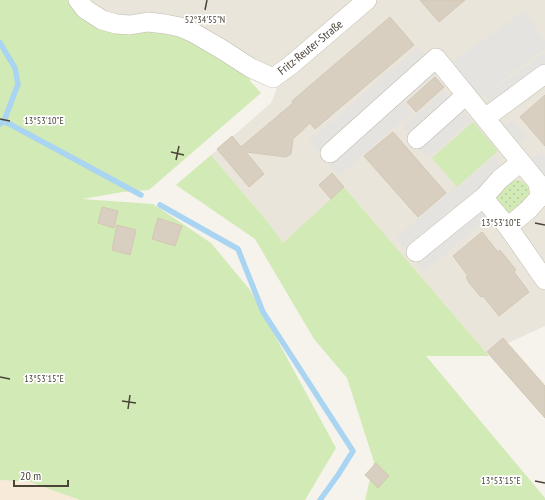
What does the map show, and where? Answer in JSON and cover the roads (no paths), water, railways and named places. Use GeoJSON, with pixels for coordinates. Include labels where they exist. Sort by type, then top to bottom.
{"type":"FeatureCollection","features":[{"type":"Feature","properties":{"kind":"street","name":"Fritz-Reuter-Straße"},"geometry":{"type":"LineString","coordinates":[[78,0],[85,9],[102,20],[116,24],[148,22],[165,24],[194,33],[251,68],[272,78],[291,65],[367,0]]}},
{"type":"Feature","properties":{"kind":"street"},"geometry":{"type":"LineString","coordinates":[[330,152],[436,58],[538,183],[540,197],[528,210],[508,227]]}},
{"type":"Feature","properties":{"kind":"street"},"geometry":{"type":"LineString","coordinates":[[486,118],[545,74]]}},
{"type":"Feature","properties":{"kind":"street"},"geometry":{"type":"LineString","coordinates":[[417,139],[466,95]]}},
{"type":"Feature","properties":{"kind":"street"},"geometry":{"type":"LineString","coordinates":[[416,252],[484,197],[500,179],[521,162]]}},
{"type":"Feature","properties":{"kind":"street"},"geometry":{"type":"LineString","coordinates":[[484,197],[508,227],[545,280]]}},
{"type":"Feature","properties":{"kind":"waterway"},"geometry":{"type":"LineString","coordinates":[[0,43],[15,68],[18,84],[4,121]]}},
{"type":"Feature","properties":{"kind":"waterway"},"geometry":{"type":"LineString","coordinates":[[0,124],[4,121],[141,195]]}},
{"type":"Feature","properties":{"kind":"waterway"},"geometry":{"type":"LineString","coordinates":[[160,205],[238,249],[263,312],[353,451],[320,500]]}}]}
